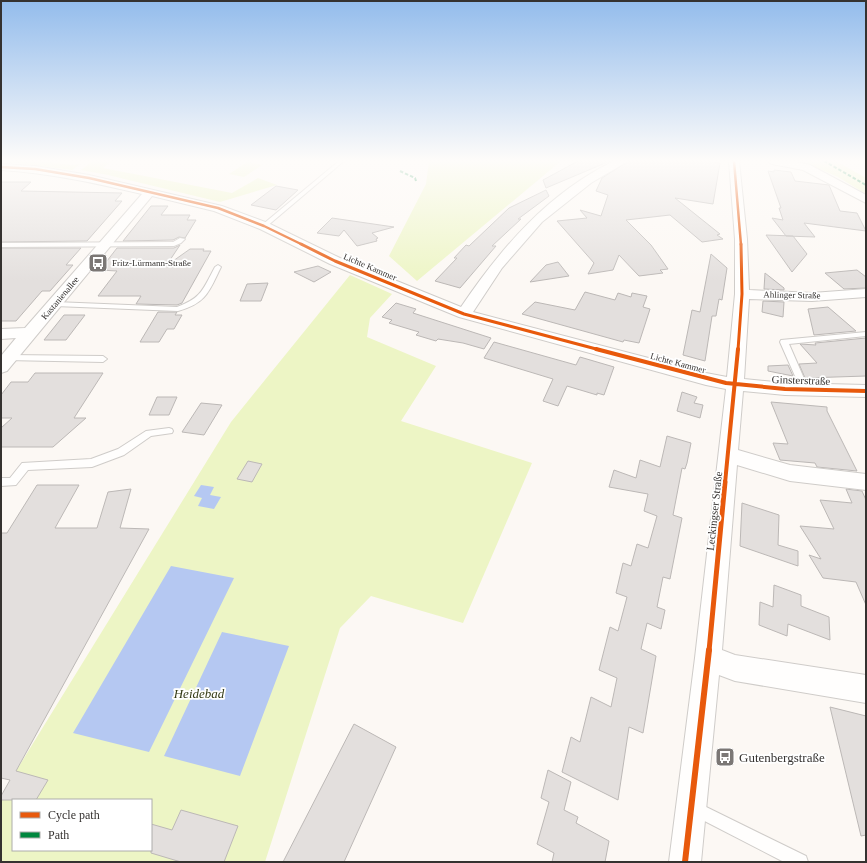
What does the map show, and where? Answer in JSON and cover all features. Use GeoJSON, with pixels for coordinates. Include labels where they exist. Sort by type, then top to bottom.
{"type":"FeatureCollection","features":[{"type":"Feature","properties":{"kind":"street","name":"Kastanienallee"},"geometry":{"type":"LineString","coordinates":[[5,363],[141,201]]}},
{"type":"Feature","properties":{"kind":"street","name":"Lichte Kammer"},"geometry":{"type":"LineString","coordinates":[[191,201],[218,208],[264,226],[363,272],[464,314],[706,379],[734,385]]}},
{"type":"Feature","properties":{"kind":"street"},"geometry":{"type":"LineString","coordinates":[[464,314],[496,266],[559,201]]}},
{"type":"Feature","properties":{"kind":"street","name":"Leckingser Straße"},"geometry":{"type":"LineString","coordinates":[[685,862],[708,658],[742,294],[741,238],[738,201]]}},
{"type":"Feature","properties":{"kind":"street","name":"Ahlinger Straße"},"geometry":{"type":"LineString","coordinates":[[742,294],[812,297],[866,292]]}},
{"type":"Feature","properties":{"kind":"street"},"geometry":{"type":"LineString","coordinates":[[1,334],[30,333]]}},
{"type":"Feature","properties":{"kind":"street","name":"Ginsterstraße"},"geometry":{"type":"LineString","coordinates":[[734,385],[806,390],[866,391]]}},
{"type":"Feature","properties":{"kind":"street"},"geometry":{"type":"LineString","coordinates":[[728,455],[796,474],[866,482]]}},
{"type":"Feature","properties":{"kind":"street"},"geometry":{"type":"LineString","coordinates":[[708,658],[735,668],[866,689]]}},
{"type":"Feature","properties":{"kind":"lane"},"geometry":{"type":"LineString","coordinates":[[264,226],[294,201]]}},
{"type":"Feature","properties":{"kind":"lane"},"geometry":{"type":"LineString","coordinates":[[1,245],[174,244],[182,239]]}},
{"type":"Feature","properties":{"kind":"lane"},"geometry":{"type":"LineString","coordinates":[[55,304],[178,309],[189,305],[202,296],[218,267]]}},
{"type":"Feature","properties":{"kind":"lane"},"geometry":{"type":"LineString","coordinates":[[806,390],[784,342],[866,334]]}},
{"type":"Feature","properties":{"kind":"lane"},"geometry":{"type":"LineString","coordinates":[[5,363],[103,359]]}},
{"type":"Feature","properties":{"kind":"lane"},"geometry":{"type":"LineString","coordinates":[[1,482],[12,482],[25,466],[92,463],[121,452],[148,433],[169,431]]}},
{"type":"Feature","properties":{"kind":"lane"},"geometry":{"type":"LineString","coordinates":[[691,806],[800,862]]}},
{"type":"Feature","properties":{"kind":"green space"},"geometry":{"type":"Polygon","coordinates":[[[417,201],[513,201],[417,281],[389,256],[417,201]]]}},
{"type":"Feature","properties":{"kind":"green space","name":"Heidebad"},"geometry":{"type":"Polygon","coordinates":[[[350,275],[392,294],[370,318],[367,337],[436,366],[401,421],[532,463],[463,623],[371,596],[340,628],[265,862],[1,862],[1,796],[231,422],[350,275]]]}},
{"type":"Feature","properties":{"kind":"water"},"geometry":{"type":"Polygon","coordinates":[[[201,485],[214,487],[210,495],[221,497],[214,509],[198,506],[202,498],[194,496],[201,485]]]}},
{"type":"Feature","properties":{"kind":"water"},"geometry":{"type":"Polygon","coordinates":[[[171,566],[234,578],[149,752],[73,733],[171,566]]]}},
{"type":"Feature","properties":{"kind":"water"},"geometry":{"type":"Polygon","coordinates":[[[222,632],[289,646],[240,776],[164,756],[222,632]]]}},
{"type":"Feature","properties":{"kind":"building"},"geometry":{"type":"Polygon","coordinates":[[[1,201],[122,201],[87,241],[1,242],[1,201]]]}},
{"type":"Feature","properties":{"kind":"building"},"geometry":{"type":"Polygon","coordinates":[[[256,201],[286,201],[276,210],[251,205],[256,201]]]}},
{"type":"Feature","properties":{"kind":"building"},"geometry":{"type":"Polygon","coordinates":[[[523,201],[542,201],[518,219],[521,219],[492,246],[496,246],[460,288],[435,281],[457,258],[454,258],[466,245],[469,246],[509,208],[523,201]]]}},
{"type":"Feature","properties":{"kind":"building"},"geometry":{"type":"Polygon","coordinates":[[[606,201],[679,201],[720,234],[717,235],[723,239],[702,242],[670,215],[626,220],[651,245],[668,269],[660,270],[663,273],[639,276],[619,255],[613,270],[588,274],[594,263],[557,221],[587,218],[580,210],[601,216],[606,201]]]}},
{"type":"Feature","properties":{"kind":"building"},"geometry":{"type":"Polygon","coordinates":[[[696,201],[713,201],[713,204],[696,201]]]}},
{"type":"Feature","properties":{"kind":"building"},"geometry":{"type":"Polygon","coordinates":[[[779,201],[836,201],[840,211],[857,213],[866,231],[804,223],[815,237],[786,236],[772,218],[783,220],[779,208],[781,208],[779,201]]]}},
{"type":"Feature","properties":{"kind":"building"},"geometry":{"type":"Polygon","coordinates":[[[151,206],[168,206],[161,215],[190,215],[187,220],[196,220],[185,238],[179,237],[173,240],[123,241],[151,206]]]}},
{"type":"Feature","properties":{"kind":"building"},"geometry":{"type":"Polygon","coordinates":[[[332,218],[394,227],[372,233],[378,238],[376,239],[377,241],[357,246],[344,230],[339,236],[317,233],[332,218]]]}},
{"type":"Feature","properties":{"kind":"building"},"geometry":{"type":"Polygon","coordinates":[[[766,235],[793,236],[807,254],[792,272],[766,235]]]}},
{"type":"Feature","properties":{"kind":"building"},"geometry":{"type":"Polygon","coordinates":[[[180,245],[166,266],[190,249],[204,249],[203,251],[211,251],[182,303],[177,305],[136,304],[141,296],[98,296],[117,271],[100,270],[117,248],[174,248],[180,245]]]}},
{"type":"Feature","properties":{"kind":"building"},"geometry":{"type":"Polygon","coordinates":[[[1,248],[81,248],[66,265],[73,265],[50,291],[42,291],[16,321],[1,321],[1,248]]]}},
{"type":"Feature","properties":{"kind":"building"},"geometry":{"type":"Polygon","coordinates":[[[711,254],[727,268],[722,300],[719,299],[716,316],[712,316],[705,361],[683,355],[692,310],[700,312],[711,254]]]}},
{"type":"Feature","properties":{"kind":"building"},"geometry":{"type":"Polygon","coordinates":[[[558,262],[569,276],[530,282],[546,265],[558,262]]]}},
{"type":"Feature","properties":{"kind":"building"},"geometry":{"type":"Polygon","coordinates":[[[318,266],[331,272],[314,282],[294,272],[318,266]]]}},
{"type":"Feature","properties":{"kind":"building"},"geometry":{"type":"Polygon","coordinates":[[[857,270],[866,277],[866,288],[844,289],[825,273],[857,270]]]}},
{"type":"Feature","properties":{"kind":"building"},"geometry":{"type":"Polygon","coordinates":[[[765,273],[784,288],[784,290],[764,289],[765,273]]]}},
{"type":"Feature","properties":{"kind":"building"},"geometry":{"type":"Polygon","coordinates":[[[268,283],[261,301],[240,301],[247,284],[268,283]]]}},
{"type":"Feature","properties":{"kind":"building"},"geometry":{"type":"Polygon","coordinates":[[[585,292],[615,300],[618,293],[631,297],[632,293],[647,296],[643,307],[650,309],[639,343],[624,340],[623,342],[522,314],[535,302],[575,310],[585,292]]]}},
{"type":"Feature","properties":{"kind":"building"},"geometry":{"type":"Polygon","coordinates":[[[763,301],[784,302],[783,317],[762,312],[763,301]]]}},
{"type":"Feature","properties":{"kind":"building"},"geometry":{"type":"Polygon","coordinates":[[[396,303],[416,309],[413,313],[491,338],[484,349],[463,343],[438,339],[436,341],[416,335],[419,332],[389,323],[392,320],[382,317],[396,303]]]}},
{"type":"Feature","properties":{"kind":"building"},"geometry":{"type":"Polygon","coordinates":[[[828,307],[856,331],[814,335],[808,309],[828,307]]]}},
{"type":"Feature","properties":{"kind":"building"},"geometry":{"type":"Polygon","coordinates":[[[158,312],[177,312],[175,315],[182,315],[174,329],[167,329],[159,342],[140,342],[158,312]]]}},
{"type":"Feature","properties":{"kind":"building"},"geometry":{"type":"Polygon","coordinates":[[[64,315],[85,315],[66,340],[44,340],[64,315]]]}},
{"type":"Feature","properties":{"kind":"building"},"geometry":{"type":"Polygon","coordinates":[[[866,338],[866,376],[805,378],[799,364],[817,363],[800,344],[816,345],[815,343],[866,338]]]}},
{"type":"Feature","properties":{"kind":"building"},"geometry":{"type":"Polygon","coordinates":[[[494,342],[576,365],[580,357],[614,367],[604,395],[597,393],[597,395],[567,386],[558,406],[543,401],[553,379],[484,358],[494,342]]]}},
{"type":"Feature","properties":{"kind":"building"},"geometry":{"type":"Polygon","coordinates":[[[788,365],[793,376],[768,371],[768,366],[788,365]]]}},
{"type":"Feature","properties":{"kind":"building"},"geometry":{"type":"Polygon","coordinates":[[[35,373],[103,373],[74,418],[86,418],[53,447],[1,447],[1,428],[12,418],[1,418],[1,395],[11,382],[28,382],[35,373]]]}},
{"type":"Feature","properties":{"kind":"building"},"geometry":{"type":"Polygon","coordinates":[[[682,392],[697,397],[694,403],[703,405],[700,418],[677,411],[682,392]]]}},
{"type":"Feature","properties":{"kind":"building"},"geometry":{"type":"Polygon","coordinates":[[[157,397],[177,397],[169,415],[149,415],[157,397]]]}},
{"type":"Feature","properties":{"kind":"building"},"geometry":{"type":"Polygon","coordinates":[[[771,402],[827,407],[827,411],[857,471],[817,467],[815,463],[780,460],[773,443],[788,444],[771,402]]]}},
{"type":"Feature","properties":{"kind":"building"},"geometry":{"type":"Polygon","coordinates":[[[201,403],[222,405],[204,435],[182,432],[201,403]]]}},
{"type":"Feature","properties":{"kind":"building"},"geometry":{"type":"Polygon","coordinates":[[[667,436],[691,443],[685,469],[682,468],[673,515],[682,518],[670,579],[663,577],[657,607],[665,610],[661,629],[647,623],[641,649],[656,656],[643,733],[629,727],[618,800],[562,772],[571,737],[580,742],[591,697],[611,707],[617,678],[599,670],[610,627],[618,631],[627,597],[616,593],[623,563],[631,566],[637,544],[648,548],[657,516],[644,511],[648,494],[609,487],[614,470],[636,478],[640,460],[660,467],[667,436]]]}},
{"type":"Feature","properties":{"kind":"building"},"geometry":{"type":"Polygon","coordinates":[[[248,461],[262,464],[252,482],[237,479],[248,461]]]}},
{"type":"Feature","properties":{"kind":"building"},"geometry":{"type":"Polygon","coordinates":[[[37,485],[79,485],[55,528],[97,528],[108,492],[131,489],[120,528],[149,529],[16,771],[48,780],[37,799],[1,800],[1,796],[10,780],[1,778],[1,533],[7,533],[37,485]]]}},
{"type":"Feature","properties":{"kind":"building"},"geometry":{"type":"Polygon","coordinates":[[[846,489],[862,491],[866,500],[866,605],[856,582],[823,578],[809,555],[821,559],[800,526],[834,529],[820,500],[852,503],[846,489]]]}},
{"type":"Feature","properties":{"kind":"building"},"geometry":{"type":"Polygon","coordinates":[[[742,503],[779,515],[778,545],[798,551],[798,566],[740,546],[742,503]]]}},
{"type":"Feature","properties":{"kind":"building"},"geometry":{"type":"Polygon","coordinates":[[[774,585],[801,595],[801,606],[829,617],[830,640],[788,624],[787,636],[759,625],[760,602],[773,607],[774,585]]]}},
{"type":"Feature","properties":{"kind":"building"},"geometry":{"type":"Polygon","coordinates":[[[830,707],[866,716],[866,835],[861,836],[830,707]]]}},
{"type":"Feature","properties":{"kind":"building"},"geometry":{"type":"Polygon","coordinates":[[[354,724],[396,747],[344,862],[283,862],[354,724]]]}},
{"type":"Feature","properties":{"kind":"building"},"geometry":{"type":"Polygon","coordinates":[[[548,770],[571,782],[564,810],[578,817],[576,823],[609,841],[605,862],[552,862],[554,853],[537,844],[549,802],[541,798],[548,770]]]}},
{"type":"Feature","properties":{"kind":"building"},"geometry":{"type":"Polygon","coordinates":[[[181,810],[238,826],[224,862],[181,862],[151,853],[152,824],[172,830],[181,810]]]}},
{"type":"Feature","properties":{"kind":"cycle path"},"geometry":{"type":"LineString","coordinates":[[189,201],[218,208],[264,226],[335,261],[464,314],[706,379],[726,383],[805,390],[866,391]]}},
{"type":"Feature","properties":{"kind":"cycle path"},"geometry":{"type":"LineString","coordinates":[[685,862],[708,658],[736,373],[742,294],[741,239],[738,201]]}},
{"type":"Feature","properties":{"kind":"place","name":"Fritz-Lürmann-Straße"},"geometry":{"type":"Point","coordinates":[98,263]}},
{"type":"Feature","properties":{"kind":"place","name":"Gutenbergstraße"},"geometry":{"type":"Point","coordinates":[725,757]}}]}
